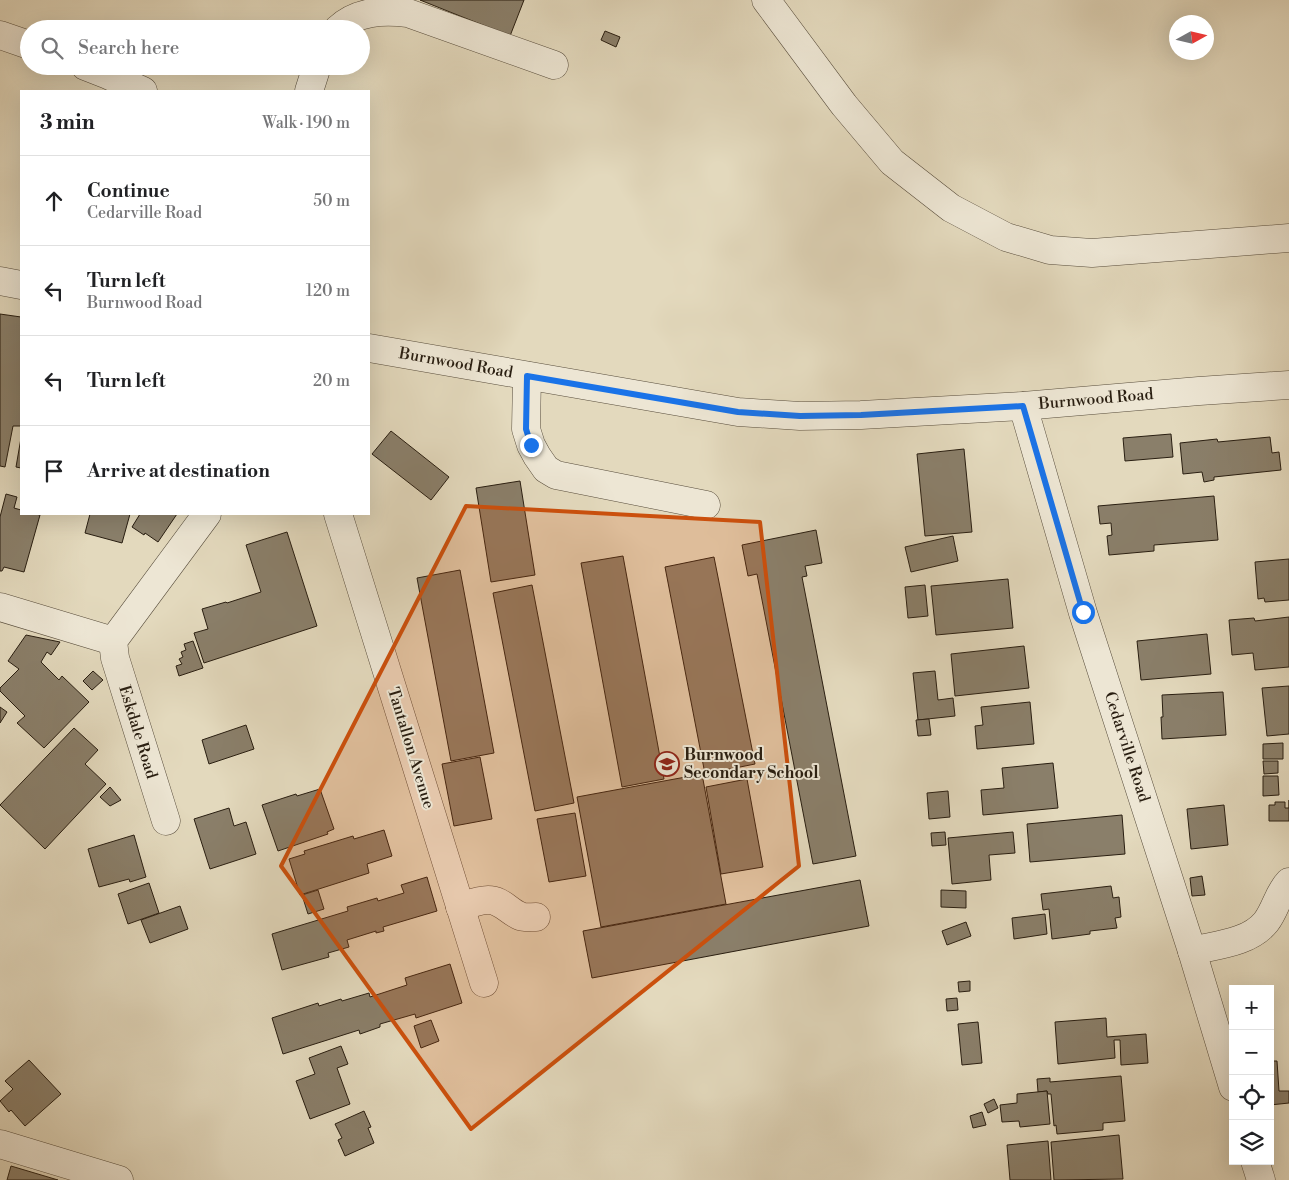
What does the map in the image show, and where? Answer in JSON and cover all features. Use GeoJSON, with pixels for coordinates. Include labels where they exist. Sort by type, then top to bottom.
{"type":"FeatureCollection","features":[{"type":"Feature","properties":{"kind":"street"},"geometry":{"type":"LineString","coordinates":[[766,0],[844,105],[892,162],[951,208],[1006,237],[1050,250],[1092,253],[1289,238]]}},
{"type":"Feature","properties":{"kind":"street"},"geometry":{"type":"LineString","coordinates":[[352,20],[359,16],[388,11],[408,13],[554,65]]}},
{"type":"Feature","properties":{"kind":"street"},"geometry":{"type":"LineString","coordinates":[[0,35],[20,43]]}},
{"type":"Feature","properties":{"kind":"street"},"geometry":{"type":"LineString","coordinates":[[108,75],[142,90]]}},
{"type":"Feature","properties":{"kind":"street"},"geometry":{"type":"LineString","coordinates":[[308,90],[314,75]]}},
{"type":"Feature","properties":{"kind":"street"},"geometry":{"type":"LineString","coordinates":[[0,281],[20,285]]}},
{"type":"Feature","properties":{"kind":"street","name":"Burnwood Road"},"geometry":{"type":"LineString","coordinates":[[370,348],[738,412],[800,416],[861,415],[1023,406],[1289,385]]}},
{"type":"Feature","properties":{"kind":"street"},"geometry":{"type":"LineString","coordinates":[[527,376],[526,429],[536,456],[546,469],[556,475],[706,505]]}},
{"type":"Feature","properties":{"kind":"street","name":"Cedarville Road"},"geometry":{"type":"LineString","coordinates":[[1023,406],[1083,612],[1192,951],[1229,1075]]}},
{"type":"Feature","properties":{"kind":"street"},"geometry":{"type":"LineString","coordinates":[[0,607],[113,641],[206,515]]}},
{"type":"Feature","properties":{"kind":"street","name":"Tantallon Avenue"},"geometry":{"type":"LineString","coordinates":[[338,515],[484,983]]}},
{"type":"Feature","properties":{"kind":"street","name":"Eskdale Road"},"geometry":{"type":"LineString","coordinates":[[113,641],[115,658],[166,821]]}},
{"type":"Feature","properties":{"kind":"street"},"geometry":{"type":"LineString","coordinates":[[1192,951],[1235,941],[1255,932],[1266,922],[1283,888],[1289,882]]}},
{"type":"Feature","properties":{"kind":"street"},"geometry":{"type":"LineString","coordinates":[[460,907],[486,899],[494,900],[500,902],[515,914],[522,917],[536,918]]}},
{"type":"Feature","properties":{"kind":"street"},"geometry":{"type":"LineString","coordinates":[[0,1144],[119,1180]]}},
{"type":"Feature","properties":{"kind":"street"},"geometry":{"type":"LineString","coordinates":[[1256,1165],[1261,1180]]}},
{"type":"Feature","properties":{"kind":"highlighted area"},"geometry":{"type":"Polygon","coordinates":[[[466,506],[760,522],[799,866],[471,1129],[281,866],[466,506]]]}},
{"type":"Feature","properties":{"kind":"building"},"geometry":{"type":"Polygon","coordinates":[[[420,0],[524,0],[510,36],[420,0]]]}},
{"type":"Feature","properties":{"kind":"building"},"geometry":{"type":"Polygon","coordinates":[[[605,31],[620,37],[616,47],[601,40],[605,31]]]}},
{"type":"Feature","properties":{"kind":"building"},"geometry":{"type":"Polygon","coordinates":[[[0,314],[20,317],[20,426],[13,426],[5,467],[0,466],[0,314]]]}},
{"type":"Feature","properties":{"kind":"building"},"geometry":{"type":"Polygon","coordinates":[[[391,431],[449,477],[431,500],[372,454],[391,431]]]}},
{"type":"Feature","properties":{"kind":"building"},"geometry":{"type":"Polygon","coordinates":[[[1171,434],[1173,457],[1125,461],[1123,438],[1171,434]]]}},
{"type":"Feature","properties":{"kind":"building"},"geometry":{"type":"Polygon","coordinates":[[[1270,437],[1272,453],[1279,452],[1281,470],[1214,477],[1214,480],[1204,482],[1202,472],[1183,474],[1180,443],[1217,439],[1218,442],[1270,437]]]}},
{"type":"Feature","properties":{"kind":"building"},"geometry":{"type":"Polygon","coordinates":[[[20,444],[20,468],[16,467],[20,444]]]}},
{"type":"Feature","properties":{"kind":"building"},"geometry":{"type":"Polygon","coordinates":[[[964,449],[972,532],[925,536],[917,454],[964,449]]]}},
{"type":"Feature","properties":{"kind":"building"},"geometry":{"type":"Polygon","coordinates":[[[520,481],[535,575],[491,582],[476,488],[520,481]]]}},
{"type":"Feature","properties":{"kind":"building"},"geometry":{"type":"Polygon","coordinates":[[[6,494],[17,497],[14,508],[20,510],[20,515],[40,515],[24,572],[4,567],[0,571],[0,517],[6,494]]]}},
{"type":"Feature","properties":{"kind":"building"},"geometry":{"type":"Polygon","coordinates":[[[1214,496],[1218,540],[1154,545],[1154,551],[1109,555],[1107,536],[1112,535],[1111,523],[1100,524],[1098,506],[1214,496]]]}},
{"type":"Feature","properties":{"kind":"building"},"geometry":{"type":"Polygon","coordinates":[[[90,515],[130,515],[122,543],[85,533],[90,515]]]}},
{"type":"Feature","properties":{"kind":"building"},"geometry":{"type":"Polygon","coordinates":[[[139,515],[176,515],[158,542],[132,527],[139,515]]]}},
{"type":"Feature","properties":{"kind":"building"},"geometry":{"type":"Polygon","coordinates":[[[816,530],[822,563],[805,566],[807,576],[802,577],[856,856],[813,864],[757,574],[748,576],[742,545],[816,530]]]}},
{"type":"Feature","properties":{"kind":"building"},"geometry":{"type":"Polygon","coordinates":[[[287,532],[317,626],[204,663],[194,633],[208,629],[202,609],[261,592],[246,545],[287,532]]]}},
{"type":"Feature","properties":{"kind":"building"},"geometry":{"type":"Polygon","coordinates":[[[953,536],[958,561],[911,572],[905,547],[953,536]]]}},
{"type":"Feature","properties":{"kind":"building"},"geometry":{"type":"Polygon","coordinates":[[[623,556],[664,779],[622,787],[581,563],[623,556]]]}},
{"type":"Feature","properties":{"kind":"building"},"geometry":{"type":"Polygon","coordinates":[[[714,557],[755,764],[705,774],[665,567],[714,557]]]}},
{"type":"Feature","properties":{"kind":"building"},"geometry":{"type":"Polygon","coordinates":[[[1289,559],[1289,600],[1265,602],[1264,598],[1258,599],[1255,562],[1289,559]]]}},
{"type":"Feature","properties":{"kind":"building"},"geometry":{"type":"Polygon","coordinates":[[[460,570],[494,753],[451,761],[417,578],[460,570]]]}},
{"type":"Feature","properties":{"kind":"building"},"geometry":{"type":"Polygon","coordinates":[[[1008,579],[1013,628],[936,635],[931,586],[1008,579]]]}},
{"type":"Feature","properties":{"kind":"building"},"geometry":{"type":"Polygon","coordinates":[[[532,585],[574,803],[535,811],[493,593],[532,585]]]}},
{"type":"Feature","properties":{"kind":"building"},"geometry":{"type":"Polygon","coordinates":[[[925,585],[928,616],[908,618],[905,587],[925,585]]]}},
{"type":"Feature","properties":{"kind":"building"},"geometry":{"type":"Polygon","coordinates":[[[1289,617],[1289,667],[1255,670],[1253,653],[1232,655],[1229,620],[1254,618],[1255,621],[1289,617]]]}},
{"type":"Feature","properties":{"kind":"building"},"geometry":{"type":"Polygon","coordinates":[[[1207,634],[1211,674],[1141,680],[1137,641],[1207,634]]]}},
{"type":"Feature","properties":{"kind":"building"},"geometry":{"type":"Polygon","coordinates":[[[26,635],[60,642],[51,655],[47,652],[41,662],[59,680],[62,676],[89,702],[44,748],[17,723],[25,716],[0,691],[0,688],[19,669],[8,661],[26,635]]]}},
{"type":"Feature","properties":{"kind":"building"},"geometry":{"type":"Polygon","coordinates":[[[193,641],[203,668],[179,676],[176,666],[182,664],[179,659],[183,657],[181,652],[186,650],[184,644],[193,641]]]}},
{"type":"Feature","properties":{"kind":"building"},"geometry":{"type":"Polygon","coordinates":[[[1024,646],[1029,688],[955,696],[951,654],[1024,646]]]}},
{"type":"Feature","properties":{"kind":"building"},"geometry":{"type":"Polygon","coordinates":[[[93,671],[103,680],[92,690],[83,681],[93,671]]]}},
{"type":"Feature","properties":{"kind":"building"},"geometry":{"type":"Polygon","coordinates":[[[935,671],[938,700],[953,698],[955,716],[918,720],[913,673],[935,671]]]}},
{"type":"Feature","properties":{"kind":"building"},"geometry":{"type":"Polygon","coordinates":[[[1289,686],[1289,734],[1267,736],[1262,688],[1289,686]]]}},
{"type":"Feature","properties":{"kind":"building"},"geometry":{"type":"Polygon","coordinates":[[[1223,692],[1226,735],[1162,739],[1162,695],[1223,692]]]}},
{"type":"Feature","properties":{"kind":"building"},"geometry":{"type":"Polygon","coordinates":[[[1030,702],[1034,744],[977,749],[975,726],[983,725],[981,707],[1030,702]]]}},
{"type":"Feature","properties":{"kind":"building"},"geometry":{"type":"Polygon","coordinates":[[[0,707],[7,712],[0,723],[0,707]]]}},
{"type":"Feature","properties":{"kind":"building"},"geometry":{"type":"Polygon","coordinates":[[[929,719],[931,735],[918,736],[916,720],[929,719]]]}},
{"type":"Feature","properties":{"kind":"building"},"geometry":{"type":"Polygon","coordinates":[[[246,725],[254,749],[209,764],[202,740],[246,725]]]}},
{"type":"Feature","properties":{"kind":"building"},"geometry":{"type":"Polygon","coordinates":[[[74,728],[98,750],[85,764],[106,784],[45,849],[0,805],[74,728]]]}},
{"type":"Feature","properties":{"kind":"building"},"geometry":{"type":"Polygon","coordinates":[[[1283,743],[1283,759],[1263,759],[1263,744],[1283,743]]]}},
{"type":"Feature","properties":{"kind":"building"},"geometry":{"type":"Polygon","coordinates":[[[480,757],[492,819],[454,826],[442,764],[480,757]]]}},
{"type":"Feature","properties":{"kind":"building"},"geometry":{"type":"Polygon","coordinates":[[[1263,761],[1278,761],[1278,773],[1264,774],[1263,761]]]}},
{"type":"Feature","properties":{"kind":"building"},"geometry":{"type":"Polygon","coordinates":[[[1053,763],[1058,808],[983,815],[981,790],[1004,788],[1002,768],[1053,763]]]}},
{"type":"Feature","properties":{"kind":"building"},"geometry":{"type":"Polygon","coordinates":[[[702,774],[726,904],[601,927],[577,797],[702,774]]]}},
{"type":"Feature","properties":{"kind":"building"},"geometry":{"type":"Polygon","coordinates":[[[1263,776],[1278,776],[1279,795],[1263,796],[1263,776]]]}},
{"type":"Feature","properties":{"kind":"building"},"geometry":{"type":"Polygon","coordinates":[[[747,779],[763,867],[721,874],[706,787],[747,779]]]}},
{"type":"Feature","properties":{"kind":"building"},"geometry":{"type":"Polygon","coordinates":[[[110,787],[121,800],[110,806],[100,797],[110,787]]]}},
{"type":"Feature","properties":{"kind":"building"},"geometry":{"type":"Polygon","coordinates":[[[320,789],[334,829],[327,832],[328,834],[278,851],[262,805],[296,794],[297,796],[320,789]]]}},
{"type":"Feature","properties":{"kind":"building"},"geometry":{"type":"Polygon","coordinates":[[[948,791],[950,817],[929,819],[927,793],[948,791]]]}},
{"type":"Feature","properties":{"kind":"building"},"geometry":{"type":"Polygon","coordinates":[[[1275,802],[1285,802],[1285,808],[1289,808],[1289,821],[1269,821],[1269,805],[1275,805],[1275,802]]]}},
{"type":"Feature","properties":{"kind":"building"},"geometry":{"type":"Polygon","coordinates":[[[1224,805],[1228,845],[1191,849],[1187,809],[1224,805]]]}},
{"type":"Feature","properties":{"kind":"building"},"geometry":{"type":"Polygon","coordinates":[[[229,808],[234,826],[246,822],[256,854],[210,869],[194,819],[229,808]]]}},
{"type":"Feature","properties":{"kind":"building"},"geometry":{"type":"Polygon","coordinates":[[[575,813],[586,876],[549,882],[537,819],[575,813]]]}},
{"type":"Feature","properties":{"kind":"building"},"geometry":{"type":"Polygon","coordinates":[[[1122,815],[1125,854],[1030,862],[1027,824],[1122,815]]]}},
{"type":"Feature","properties":{"kind":"building"},"geometry":{"type":"Polygon","coordinates":[[[384,830],[392,856],[367,864],[369,873],[300,895],[289,859],[305,854],[304,851],[353,836],[354,839],[384,830]]]}},
{"type":"Feature","properties":{"kind":"building"},"geometry":{"type":"Polygon","coordinates":[[[945,832],[946,845],[932,846],[931,833],[945,832]]]}},
{"type":"Feature","properties":{"kind":"building"},"geometry":{"type":"Polygon","coordinates":[[[1013,832],[1015,853],[989,855],[991,880],[952,884],[948,838],[1013,832]]]}},
{"type":"Feature","properties":{"kind":"building"},"geometry":{"type":"Polygon","coordinates":[[[134,835],[146,877],[130,882],[129,879],[99,887],[88,849],[134,835]]]}},
{"type":"Feature","properties":{"kind":"building"},"geometry":{"type":"Polygon","coordinates":[[[1202,876],[1205,895],[1192,896],[1190,878],[1202,876]]]}},
{"type":"Feature","properties":{"kind":"building"},"geometry":{"type":"Polygon","coordinates":[[[427,877],[437,911],[383,927],[384,931],[376,933],[376,931],[347,940],[349,947],[328,953],[329,957],[282,970],[272,934],[348,911],[347,907],[377,898],[378,901],[404,893],[401,885],[427,877]]]}},
{"type":"Feature","properties":{"kind":"building"},"geometry":{"type":"Polygon","coordinates":[[[860,880],[869,926],[592,978],[583,931],[860,880]]]}},
{"type":"Feature","properties":{"kind":"building"},"geometry":{"type":"Polygon","coordinates":[[[149,883],[159,913],[128,924],[118,894],[149,883]]]}},
{"type":"Feature","properties":{"kind":"building"},"geometry":{"type":"Polygon","coordinates":[[[1111,886],[1113,898],[1119,897],[1121,917],[1115,918],[1117,928],[1090,931],[1090,934],[1052,939],[1049,909],[1043,910],[1041,894],[1111,886]]]}},
{"type":"Feature","properties":{"kind":"building"},"geometry":{"type":"Polygon","coordinates":[[[318,890],[324,909],[308,914],[302,895],[318,890]]]}},
{"type":"Feature","properties":{"kind":"building"},"geometry":{"type":"Polygon","coordinates":[[[941,890],[966,891],[966,908],[941,907],[941,890]]]}},
{"type":"Feature","properties":{"kind":"building"},"geometry":{"type":"Polygon","coordinates":[[[180,906],[188,929],[150,943],[141,920],[180,906]]]}},
{"type":"Feature","properties":{"kind":"building"},"geometry":{"type":"Polygon","coordinates":[[[1045,914],[1047,934],[1014,939],[1012,918],[1045,914]]]}},
{"type":"Feature","properties":{"kind":"building"},"geometry":{"type":"Polygon","coordinates":[[[966,922],[971,936],[947,945],[942,931],[966,922]]]}},
{"type":"Feature","properties":{"kind":"building"},"geometry":{"type":"Polygon","coordinates":[[[450,964],[462,1003],[416,1018],[415,1014],[380,1024],[380,1027],[360,1034],[359,1030],[283,1054],[272,1018],[318,1003],[319,1006],[369,993],[370,997],[407,985],[405,978],[450,964]]]}},
{"type":"Feature","properties":{"kind":"building"},"geometry":{"type":"Polygon","coordinates":[[[970,981],[970,991],[959,992],[958,982],[970,981]]]}},
{"type":"Feature","properties":{"kind":"building"},"geometry":{"type":"Polygon","coordinates":[[[957,998],[958,1010],[947,1011],[946,999],[957,998]]]}},
{"type":"Feature","properties":{"kind":"building"},"geometry":{"type":"Polygon","coordinates":[[[1106,1018],[1107,1037],[1146,1034],[1148,1063],[1121,1065],[1120,1040],[1114,1040],[1115,1058],[1058,1064],[1055,1022],[1106,1018]]]}},
{"type":"Feature","properties":{"kind":"building"},"geometry":{"type":"Polygon","coordinates":[[[431,1020],[439,1041],[421,1048],[414,1026],[431,1020]]]}},
{"type":"Feature","properties":{"kind":"building"},"geometry":{"type":"Polygon","coordinates":[[[978,1022],[982,1063],[962,1065],[958,1024],[978,1022]]]}},
{"type":"Feature","properties":{"kind":"building"},"geometry":{"type":"Polygon","coordinates":[[[341,1046],[348,1064],[337,1068],[350,1104],[310,1119],[296,1081],[315,1074],[309,1058],[341,1046]]]}},
{"type":"Feature","properties":{"kind":"building"},"geometry":{"type":"Polygon","coordinates":[[[29,1060],[61,1094],[25,1126],[0,1101],[13,1089],[5,1081],[29,1060]]]}},
{"type":"Feature","properties":{"kind":"building"},"geometry":{"type":"Polygon","coordinates":[[[1274,1061],[1277,1061],[1279,1091],[1289,1091],[1289,1103],[1274,1105],[1274,1061]]]}},
{"type":"Feature","properties":{"kind":"building"},"geometry":{"type":"Polygon","coordinates":[[[1121,1076],[1125,1121],[1103,1123],[1103,1130],[1057,1134],[1056,1125],[1054,1126],[1051,1094],[1048,1094],[1047,1091],[1038,1092],[1037,1079],[1050,1078],[1050,1082],[1121,1076]]]}},
{"type":"Feature","properties":{"kind":"building"},"geometry":{"type":"Polygon","coordinates":[[[1047,1091],[1050,1124],[1020,1127],[1019,1121],[1002,1122],[1000,1105],[1017,1103],[1017,1094],[1047,1091]]]}},
{"type":"Feature","properties":{"kind":"building"},"geometry":{"type":"Polygon","coordinates":[[[994,1099],[998,1108],[988,1113],[984,1104],[994,1099]]]}},
{"type":"Feature","properties":{"kind":"building"},"geometry":{"type":"Polygon","coordinates":[[[364,1111],[371,1127],[368,1128],[374,1143],[345,1156],[338,1140],[342,1138],[335,1124],[364,1111]]]}},
{"type":"Feature","properties":{"kind":"building"},"geometry":{"type":"Polygon","coordinates":[[[982,1112],[986,1125],[973,1128],[970,1116],[982,1112]]]}},
{"type":"Feature","properties":{"kind":"building"},"geometry":{"type":"Polygon","coordinates":[[[1119,1135],[1123,1179],[1054,1180],[1051,1142],[1119,1135]]]}},
{"type":"Feature","properties":{"kind":"building"},"geometry":{"type":"Polygon","coordinates":[[[1048,1141],[1051,1180],[1010,1180],[1007,1145],[1048,1141]]]}},
{"type":"Feature","properties":{"kind":"building"},"geometry":{"type":"Polygon","coordinates":[[[11,1166],[58,1180],[7,1180],[11,1166]]]}},
{"type":"Feature","properties":{"kind":"place","name":"Burnwood Secondary School"},"geometry":{"type":"Point","coordinates":[667,764]}},
{"type":"Feature","properties":{"kind":"route"},"geometry":{"type":"LineString","coordinates":[[531,445],[526,429],[527,376],[738,412],[800,416],[861,415],[1023,406],[1083,612]]}}]}
